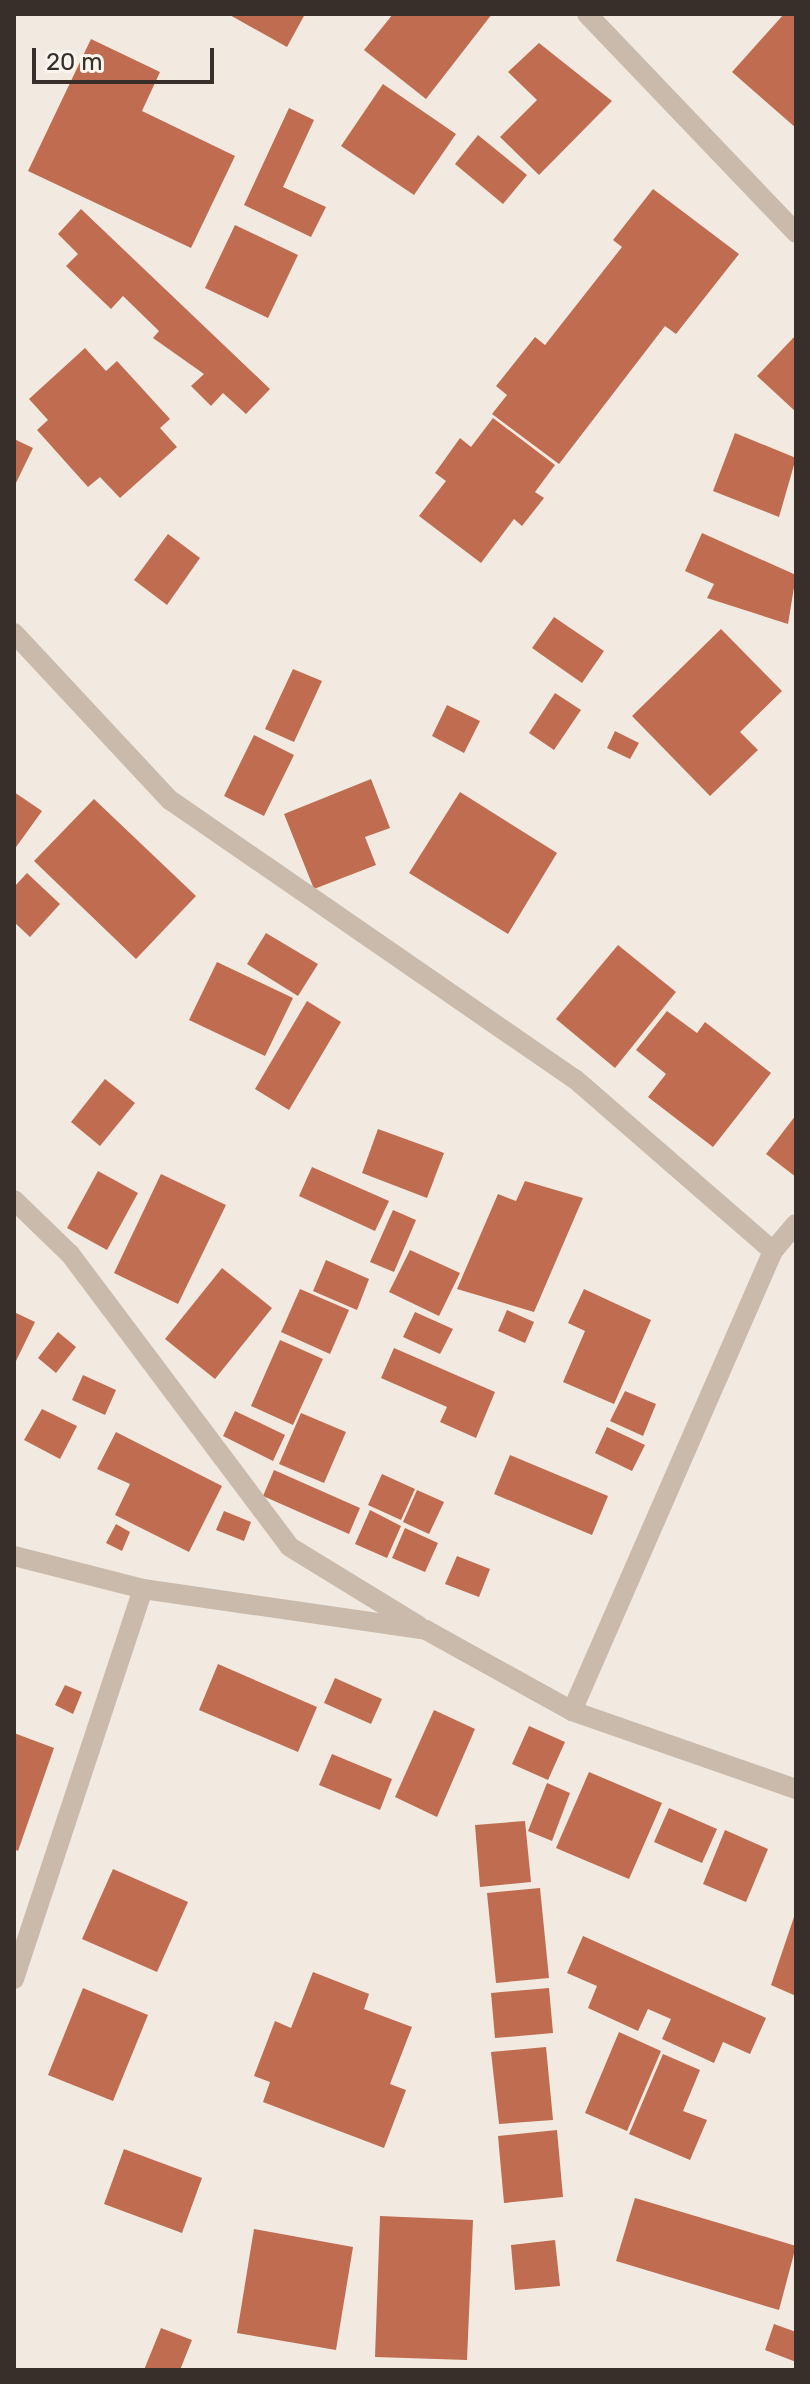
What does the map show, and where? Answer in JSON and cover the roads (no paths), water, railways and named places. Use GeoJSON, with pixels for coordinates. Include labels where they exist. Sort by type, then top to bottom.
{"type":"FeatureCollection","features":[{"type":"Feature","properties":{"kind":"street"},"geometry":{"type":"LineString","coordinates":[[587,14],[796,233]]}},
{"type":"Feature","properties":{"kind":"street"},"geometry":{"type":"LineString","coordinates":[[14,633],[170,800],[575,1079],[773,1251]]}},
{"type":"Feature","properties":{"kind":"street"},"geometry":{"type":"LineString","coordinates":[[14,1200],[70,1254],[290,1547],[426,1630],[572,1711],[796,1789]]}},
{"type":"Feature","properties":{"kind":"street"},"geometry":{"type":"LineString","coordinates":[[572,1711],[773,1251],[796,1224]]}},
{"type":"Feature","properties":{"kind":"street"},"geometry":{"type":"LineString","coordinates":[[14,1556],[143,1589],[426,1630]]}},
{"type":"Feature","properties":{"kind":"street"},"geometry":{"type":"LineString","coordinates":[[14,1979],[143,1589]]}}]}
